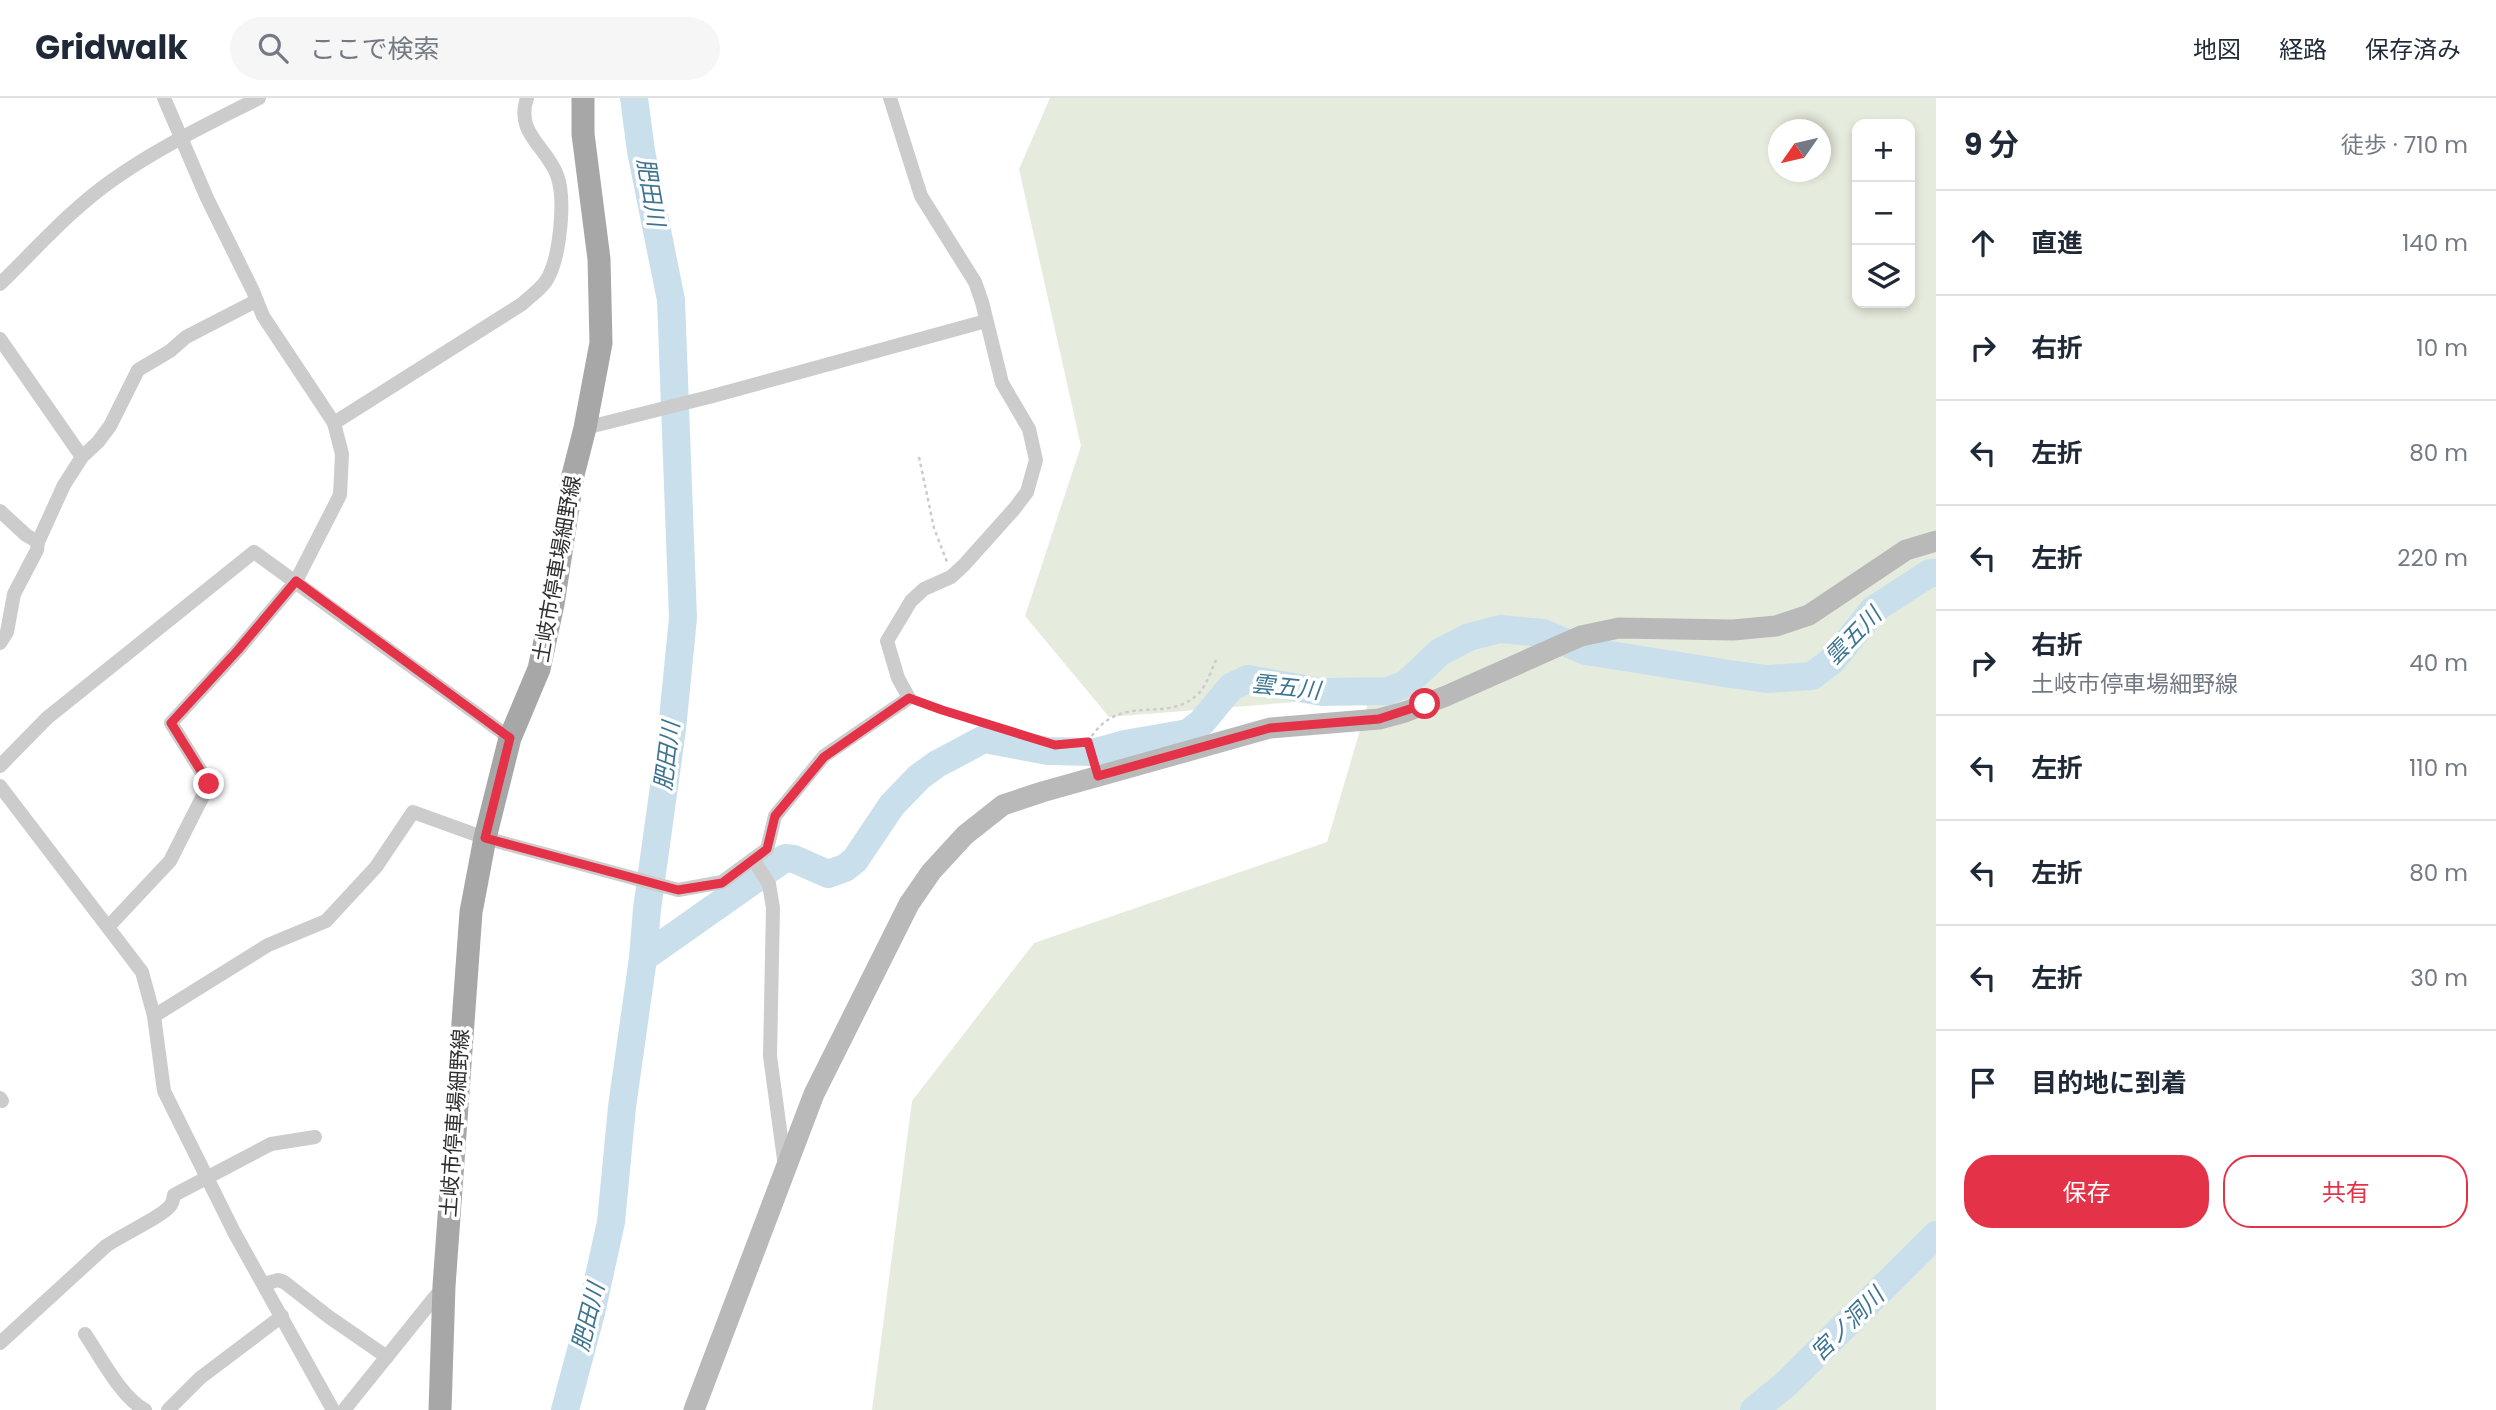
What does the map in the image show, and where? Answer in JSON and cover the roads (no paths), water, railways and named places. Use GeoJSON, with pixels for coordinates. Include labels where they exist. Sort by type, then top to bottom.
{"type":"FeatureCollection","features":[{"type":"Feature","properties":{"kind":"main road","name":"土岐市停車場細野線"},"geometry":{"type":"LineString","coordinates":[[440,1410],[444,1286],[470,925],[485,838],[510,738],[539,669],[553,604],[573,475],[601,343],[599,259],[583,134],[583,98]]}},
{"type":"Feature","properties":{"kind":"street"},"geometry":{"type":"LineString","coordinates":[[109,926],[170,861],[209,784],[171,723],[296,581],[340,495],[342,454],[334,423],[263,316],[207,198],[164,98]]}},
{"type":"Feature","properties":{"kind":"street"},"geometry":{"type":"LineString","coordinates":[[0,284],[68,218],[114,179],[183,138],[259,98]]}},
{"type":"Feature","properties":{"kind":"street"},"geometry":{"type":"LineString","coordinates":[[334,423],[522,304],[546,281],[557,251],[561,205],[557,175],[528,130],[522,112],[527,98]]}},
{"type":"Feature","properties":{"kind":"street"},"geometry":{"type":"LineString","coordinates":[[154,1016],[268,945],[326,921],[376,867],[414,811],[485,838],[678,890],[722,883],[754,862],[767,849],[775,816],[824,757],[909,698],[898,678],[887,641],[911,601],[924,589],[964,565],[1027,492],[1035,460],[1029,429],[1002,383],[975,282],[921,196],[890,98]]}},
{"type":"Feature","properties":{"kind":"street"},"geometry":{"type":"LineString","coordinates":[[0,643],[7,632],[14,594],[37,550],[38,542],[64,485],[82,457],[110,426],[138,370],[170,351],[186,337],[256,301]]}},
{"type":"Feature","properties":{"kind":"street"},"geometry":{"type":"LineString","coordinates":[[585,428],[986,321]]}},
{"type":"Feature","properties":{"kind":"street"},"geometry":{"type":"LineString","coordinates":[[0,339],[82,457]]}},
{"type":"Feature","properties":{"kind":"street"},"geometry":{"type":"LineString","coordinates":[[0,511],[26,535],[38,542]]}},
{"type":"Feature","properties":{"kind":"street"},"geometry":{"type":"LineString","coordinates":[[694,1410],[814,1094],[909,904],[931,872],[965,835],[1003,805],[1270,728],[1379,719],[1446,696],[1581,636],[1619,628],[1733,630],[1776,626],[1809,615],[1906,550],[1936,541]]}},
{"type":"Feature","properties":{"kind":"street"},"geometry":{"type":"LineString","coordinates":[[0,766],[47,718],[254,552],[510,738]]}},
{"type":"Feature","properties":{"kind":"street"},"geometry":{"type":"LineString","coordinates":[[2,793],[109,926],[142,972],[154,1016],[164,1091],[234,1232],[333,1410]]}},
{"type":"Feature","properties":{"kind":"street"},"geometry":{"type":"LineString","coordinates":[[754,862],[769,884],[773,908],[770,1056],[785,1167]]}},
{"type":"Feature","properties":{"kind":"street"},"geometry":{"type":"LineString","coordinates":[[0,1343],[106,1246],[170,1206],[174,1195],[271,1144],[315,1137]]}},
{"type":"Feature","properties":{"kind":"street"},"geometry":{"type":"LineString","coordinates":[[264,1284],[278,1280],[284,1282],[387,1357]]}},
{"type":"Feature","properties":{"kind":"street"},"geometry":{"type":"LineString","coordinates":[[344,1410],[444,1286]]}},
{"type":"Feature","properties":{"kind":"street"},"geometry":{"type":"LineString","coordinates":[[168,1410],[200,1378],[282,1316]]}},
{"type":"Feature","properties":{"kind":"street"},"geometry":{"type":"LineString","coordinates":[[85,1334],[122,1388],[145,1410]]}},
{"type":"Feature","properties":{"kind":"waterway","name":"肥田川"},"geometry":{"type":"LineString","coordinates":[[565,1410],[591,1313],[611,1222],[622,1107],[672,729],[683,618],[671,300],[641,151],[634,98]]}},
{"type":"Feature","properties":{"kind":"waterway","name":"雲五川"},"geometry":{"type":"LineString","coordinates":[[643,958],[785,858],[794,859],[828,874],[845,868],[855,860],[892,805],[919,777],[937,764],[984,739],[1048,751],[1096,752],[1188,733],[1202,722],[1231,687],[1248,679],[1322,692],[1388,691],[1406,684],[1440,652],[1469,637],[1500,629],[1543,633],[1586,651],[1730,674],[1767,679],[1812,676],[1833,660],[1873,610],[1930,573],[1936,573]]}},
{"type":"Feature","properties":{"kind":"waterway","name":"宮ノ洞川"},"geometry":{"type":"LineString","coordinates":[[1754,1410],[1786,1384],[1936,1235]]}}]}
